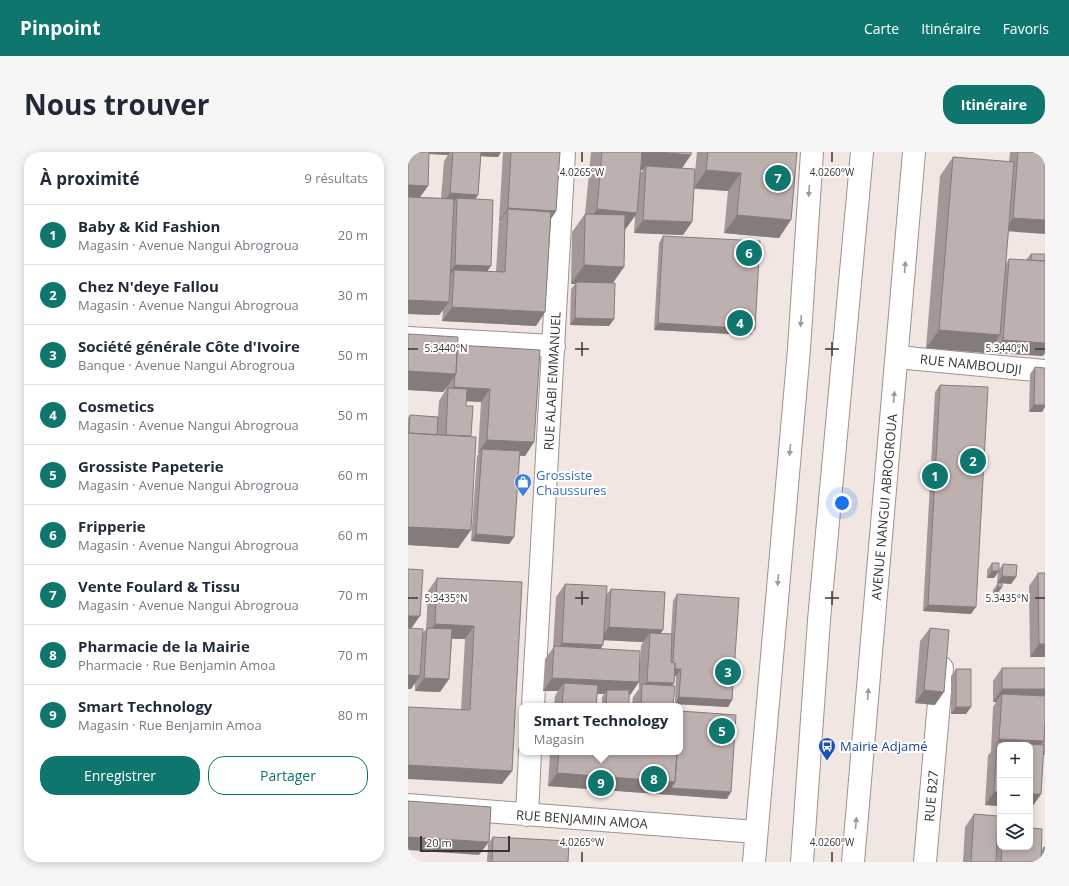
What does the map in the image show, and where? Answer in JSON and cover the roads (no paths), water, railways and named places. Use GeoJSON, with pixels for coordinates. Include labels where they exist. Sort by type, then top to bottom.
{"type":"FeatureCollection","features":[{"type":"Feature","properties":{"kind":"street","name":"RUE ALABI EMMANUEL"},"geometry":{"type":"LineString","coordinates":[[533,703],[564,152]]}},
{"type":"Feature","properties":{"kind":"street"},"geometry":{"type":"LineString","coordinates":[[754,862],[799,349],[812,152]]}},
{"type":"Feature","properties":{"kind":"street"},"geometry":{"type":"LineString","coordinates":[[802,862],[819,620],[862,152]]}},
{"type":"Feature","properties":{"kind":"street","name":"AVENUE NANGUI ABROGROUA"},"geometry":{"type":"LineString","coordinates":[[853,862],[914,152]]}},
{"type":"Feature","properties":{"kind":"street"},"geometry":{"type":"LineString","coordinates":[[408,338],[554,346]]}},
{"type":"Feature","properties":{"kind":"street","name":"RUE NAMBOUDJI"},"geometry":{"type":"LineString","coordinates":[[897,357],[1045,371]]}},
{"type":"Feature","properties":{"kind":"street","name":"RUE B27"},"geometry":{"type":"LineString","coordinates":[[925,862],[943,659]]}},
{"type":"Feature","properties":{"kind":"street"},"geometry":{"type":"LineString","coordinates":[[527,815],[530,755]]}},
{"type":"Feature","properties":{"kind":"street","name":"RUE BENJAMIN AMOA"},"geometry":{"type":"LineString","coordinates":[[408,805],[756,832]]}},
{"type":"Feature","properties":{"kind":"place","name":"Vente Foulard & Tissu"},"geometry":{"type":"Point","coordinates":[778,178]}},
{"type":"Feature","properties":{"kind":"place","name":"Fripperie"},"geometry":{"type":"Point","coordinates":[749,253]}},
{"type":"Feature","properties":{"kind":"place","name":"Cosmetics"},"geometry":{"type":"Point","coordinates":[740,323]}},
{"type":"Feature","properties":{"kind":"place","name":"Chez N'deye Fallou"},"geometry":{"type":"Point","coordinates":[973,461]}},
{"type":"Feature","properties":{"kind":"place","name":"Baby & Kid Fashion"},"geometry":{"type":"Point","coordinates":[935,476]}},
{"type":"Feature","properties":{"kind":"place","name":"Grossiste Chaussures"},"geometry":{"type":"Point","coordinates":[523,497]}},
{"type":"Feature","properties":{"kind":"place","name":"Société générale Côte d'Ivoire"},"geometry":{"type":"Point","coordinates":[728,672]}},
{"type":"Feature","properties":{"kind":"place","name":"Grossiste Papeterie"},"geometry":{"type":"Point","coordinates":[722,731]}},
{"type":"Feature","properties":{"kind":"place","name":"Mairie Adjamé"},"geometry":{"type":"Point","coordinates":[827,761]}},
{"type":"Feature","properties":{"kind":"place","name":"Pharmacie de la Mairie"},"geometry":{"type":"Point","coordinates":[654,779]}},
{"type":"Feature","properties":{"kind":"place","name":"Smart Technology"},"geometry":{"type":"Point","coordinates":[601,783]}}]}
